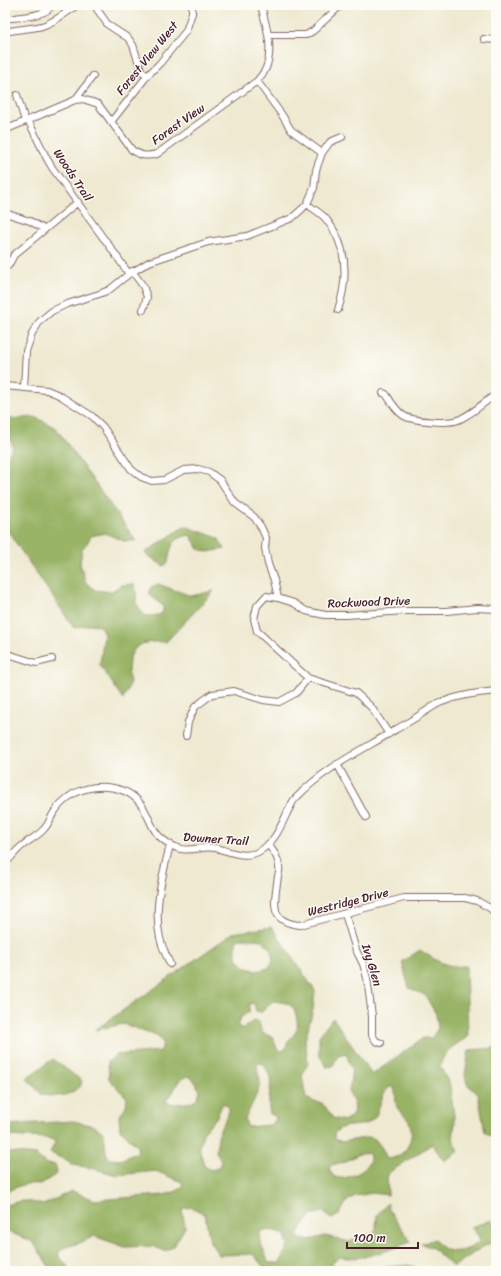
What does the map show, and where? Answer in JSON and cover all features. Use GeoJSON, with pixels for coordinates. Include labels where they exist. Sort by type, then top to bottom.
{"type":"FeatureCollection","features":[{"type":"Feature","properties":{"kind":"street"},"geometry":{"type":"LineString","coordinates":[[5,19],[44,13],[52,5]]}},
{"type":"Feature","properties":{"kind":"street"},"geometry":{"type":"LineString","coordinates":[[5,32],[41,26],[52,22],[77,5]]}},
{"type":"Feature","properties":{"kind":"street"},"geometry":{"type":"LineString","coordinates":[[94,5],[108,25],[128,38],[133,45],[141,70],[146,76]]}},
{"type":"Feature","properties":{"kind":"street","name":"Forest View West"},"geometry":{"type":"LineString","coordinates":[[111,122],[146,76],[160,63],[186,31],[192,13],[192,5]]}},
{"type":"Feature","properties":{"kind":"street","name":"Forest View"},"geometry":{"type":"LineString","coordinates":[[75,100],[83,99],[98,104],[132,150],[147,156],[157,154],[257,81],[265,69],[269,58],[270,46],[262,5]]}},
{"type":"Feature","properties":{"kind":"street"},"geometry":{"type":"LineString","coordinates":[[268,35],[306,35],[313,31],[341,5]]}},
{"type":"Feature","properties":{"kind":"street"},"geometry":{"type":"LineString","coordinates":[[484,38],[496,40]]}},
{"type":"Feature","properties":{"kind":"street"},"geometry":{"type":"LineString","coordinates":[[5,130],[75,100],[93,76]]}},
{"type":"Feature","properties":{"kind":"street"},"geometry":{"type":"LineString","coordinates":[[257,81],[291,130],[322,153]]}},
{"type":"Feature","properties":{"kind":"street","name":"Woods Trail"},"geometry":{"type":"LineString","coordinates":[[17,95],[27,120],[47,159],[105,240],[143,286],[147,297],[143,310]]}},
{"type":"Feature","properties":{"kind":"street"},"geometry":{"type":"LineString","coordinates":[[24,388],[26,351],[32,334],[40,321],[52,311],[67,304],[109,290],[131,272],[149,262],[208,242],[247,236],[292,218],[307,204],[314,188],[316,170],[322,153],[330,142],[342,137]]}},
{"type":"Feature","properties":{"kind":"street"},"geometry":{"type":"LineString","coordinates":[[6,266],[14,255],[78,202]]}},
{"type":"Feature","properties":{"kind":"street"},"geometry":{"type":"LineString","coordinates":[[307,204],[325,218],[335,231],[341,246],[345,261],[345,277],[343,295],[338,310]]}},
{"type":"Feature","properties":{"kind":"street"},"geometry":{"type":"LineString","coordinates":[[5,213],[30,221],[44,229]]}},
{"type":"Feature","properties":{"kind":"street"},"geometry":{"type":"LineString","coordinates":[[5,386],[47,390],[53,392],[92,416],[102,427],[131,470],[141,477],[152,481],[164,480],[184,470],[198,470],[209,472],[220,480],[234,503],[254,517],[261,526],[266,538],[268,564],[274,580],[278,598],[266,596],[257,606],[254,619],[257,631],[308,678],[356,693],[372,707],[389,734]]}},
{"type":"Feature","properties":{"kind":"street"},"geometry":{"type":"LineString","coordinates":[[383,394],[386,394],[397,410],[404,416],[431,421],[450,422],[459,420],[496,394]]}},
{"type":"Feature","properties":{"kind":"street","name":"Rockwood Drive"},"geometry":{"type":"LineString","coordinates":[[278,598],[294,603],[306,611],[325,615],[405,611],[446,611],[477,608],[496,609]]}},
{"type":"Feature","properties":{"kind":"street"},"geometry":{"type":"LineString","coordinates":[[5,653],[36,663],[52,659]]}},
{"type":"Feature","properties":{"kind":"street"},"geometry":{"type":"LineString","coordinates":[[186,736],[188,722],[195,707],[212,694],[234,691],[263,700],[279,702],[296,693],[308,678]]}},
{"type":"Feature","properties":{"kind":"street","name":"Downer Trail"},"geometry":{"type":"LineString","coordinates":[[5,864],[22,845],[44,829],[55,811],[72,795],[88,788],[101,786],[127,792],[132,796],[144,808],[155,832],[161,839],[170,845],[183,849],[194,850],[215,848],[236,854],[257,852],[268,844],[280,828],[294,799],[318,777],[337,764],[441,702],[472,693],[496,691]]}},
{"type":"Feature","properties":{"kind":"street"},"geometry":{"type":"LineString","coordinates":[[337,764],[366,816]]}},
{"type":"Feature","properties":{"kind":"street","name":"Westridge Drive"},"geometry":{"type":"LineString","coordinates":[[268,844],[276,855],[279,867],[274,907],[283,921],[290,924],[300,925],[404,898],[465,898],[477,901],[490,908],[496,915]]}},
{"type":"Feature","properties":{"kind":"street"},"geometry":{"type":"LineString","coordinates":[[170,845],[162,878],[158,920],[160,939],[170,964]]}},
{"type":"Feature","properties":{"kind":"street","name":"Ivy Glen"},"geometry":{"type":"LineString","coordinates":[[345,914],[356,950],[367,978],[372,1016],[372,1035],[376,1041],[381,1043]]}},
{"type":"Feature","properties":{"kind":"street"},"geometry":{"type":"LineString","coordinates":[[496,1206],[496,1226]]}},
{"type":"Feature","properties":{"kind":"green space"},"geometry":{"type":"Polygon","coordinates":[[[35,417],[56,428],[136,541],[124,541],[105,533],[91,536],[82,549],[80,564],[86,583],[95,590],[110,592],[122,585],[134,584],[136,603],[145,616],[159,615],[163,612],[163,606],[149,594],[151,587],[158,584],[191,596],[214,591],[166,642],[150,642],[138,646],[134,650],[129,662],[128,672],[130,683],[123,699],[100,665],[104,635],[101,627],[93,624],[74,628],[5,527],[5,462],[13,447],[7,431],[5,431],[5,419],[35,417]]]}},
{"type":"Feature","properties":{"kind":"green space"},"geometry":{"type":"Polygon","coordinates":[[[185,526],[218,538],[225,549],[207,552],[199,549],[190,535],[179,538],[175,541],[171,548],[168,563],[163,566],[145,553],[185,526]]]}},
{"type":"Feature","properties":{"kind":"green space"},"geometry":{"type":"Polygon","coordinates":[[[272,927],[315,991],[313,1010],[305,1040],[308,1063],[302,1076],[306,1098],[314,1102],[322,1103],[333,1118],[344,1121],[352,1116],[355,1107],[349,1091],[352,1070],[346,1053],[338,1055],[333,1066],[326,1067],[319,1053],[319,1036],[333,1018],[372,1075],[423,1038],[432,1038],[438,1028],[436,1014],[425,995],[409,988],[402,962],[420,950],[447,965],[466,966],[468,1037],[454,1045],[447,1052],[440,1066],[450,1086],[455,1123],[453,1139],[459,1151],[444,1161],[432,1144],[387,1174],[388,1195],[373,1193],[355,1196],[347,1201],[339,1215],[331,1219],[323,1212],[311,1215],[297,1234],[301,1240],[325,1236],[350,1242],[359,1236],[373,1234],[376,1229],[377,1215],[388,1203],[389,1210],[411,1242],[367,1256],[349,1258],[339,1257],[332,1264],[332,1271],[267,1271],[253,1254],[219,1255],[210,1242],[205,1214],[191,1207],[182,1209],[185,1227],[174,1246],[165,1251],[152,1246],[125,1247],[94,1236],[61,1249],[58,1255],[68,1267],[69,1271],[52,1271],[33,1242],[5,1230],[5,1206],[24,1201],[43,1205],[72,1191],[95,1200],[164,1195],[177,1191],[183,1186],[182,1182],[156,1171],[117,1175],[92,1168],[71,1165],[66,1160],[50,1152],[55,1141],[48,1138],[5,1136],[5,1125],[73,1121],[94,1126],[104,1133],[106,1152],[109,1159],[121,1160],[138,1152],[137,1146],[120,1129],[119,1117],[126,1106],[127,1098],[109,1079],[108,1062],[115,1055],[161,1051],[163,1043],[157,1035],[123,1024],[95,1030],[233,933],[272,927]],[[241,938],[236,942],[236,956],[244,967],[257,971],[269,968],[273,960],[271,949],[262,940],[241,938]],[[274,1001],[266,1006],[262,1012],[256,1011],[254,1003],[250,1004],[249,1012],[241,1017],[238,1026],[242,1029],[255,1020],[259,1022],[262,1033],[273,1037],[277,1049],[281,1051],[286,1049],[288,1041],[295,1033],[297,1027],[294,1008],[287,1003],[274,1001]],[[261,1063],[257,1064],[260,1085],[245,1120],[248,1127],[270,1125],[276,1119],[275,1116],[270,1114],[269,1075],[261,1063]],[[189,1076],[182,1078],[166,1100],[168,1103],[176,1104],[194,1102],[198,1096],[200,1091],[195,1082],[189,1076]],[[392,1086],[385,1092],[376,1114],[371,1121],[367,1124],[343,1127],[337,1130],[334,1134],[335,1139],[342,1142],[370,1137],[375,1139],[382,1148],[387,1159],[399,1156],[404,1152],[410,1142],[410,1124],[408,1119],[397,1107],[394,1088],[392,1086]],[[223,1103],[216,1118],[204,1131],[199,1146],[204,1166],[211,1170],[218,1168],[221,1162],[216,1151],[219,1131],[228,1115],[228,1106],[223,1103]],[[367,1153],[359,1154],[345,1162],[331,1165],[329,1169],[333,1176],[341,1178],[361,1172],[368,1165],[370,1156],[367,1153]],[[261,1230],[259,1239],[269,1263],[280,1263],[288,1245],[285,1235],[275,1231],[261,1230]]]}},
{"type":"Feature","properties":{"kind":"green space"},"geometry":{"type":"Polygon","coordinates":[[[496,1048],[494,1080],[496,1098],[496,1134],[491,1136],[485,1132],[478,1094],[467,1084],[465,1075],[469,1050],[496,1048]]]}},
{"type":"Feature","properties":{"kind":"green space"},"geometry":{"type":"Polygon","coordinates":[[[53,1059],[82,1081],[80,1087],[71,1093],[62,1096],[42,1095],[26,1078],[53,1059]]]}},
{"type":"Feature","properties":{"kind":"green space"},"geometry":{"type":"Polygon","coordinates":[[[5,1152],[37,1155],[46,1164],[55,1165],[57,1170],[55,1175],[41,1184],[22,1185],[5,1193],[5,1152]]]}},
{"type":"Feature","properties":{"kind":"green space"},"geometry":{"type":"Polygon","coordinates":[[[492,1220],[496,1240],[481,1248],[453,1267],[433,1248],[421,1244],[435,1239],[439,1245],[449,1251],[462,1251],[468,1249],[479,1242],[479,1237],[471,1227],[492,1220]]]}},
{"type":"Feature","properties":{"kind":"green space"},"geometry":{"type":"Polygon","coordinates":[[[409,1265],[425,1271],[366,1271],[384,1267],[409,1265]]]}}]}
